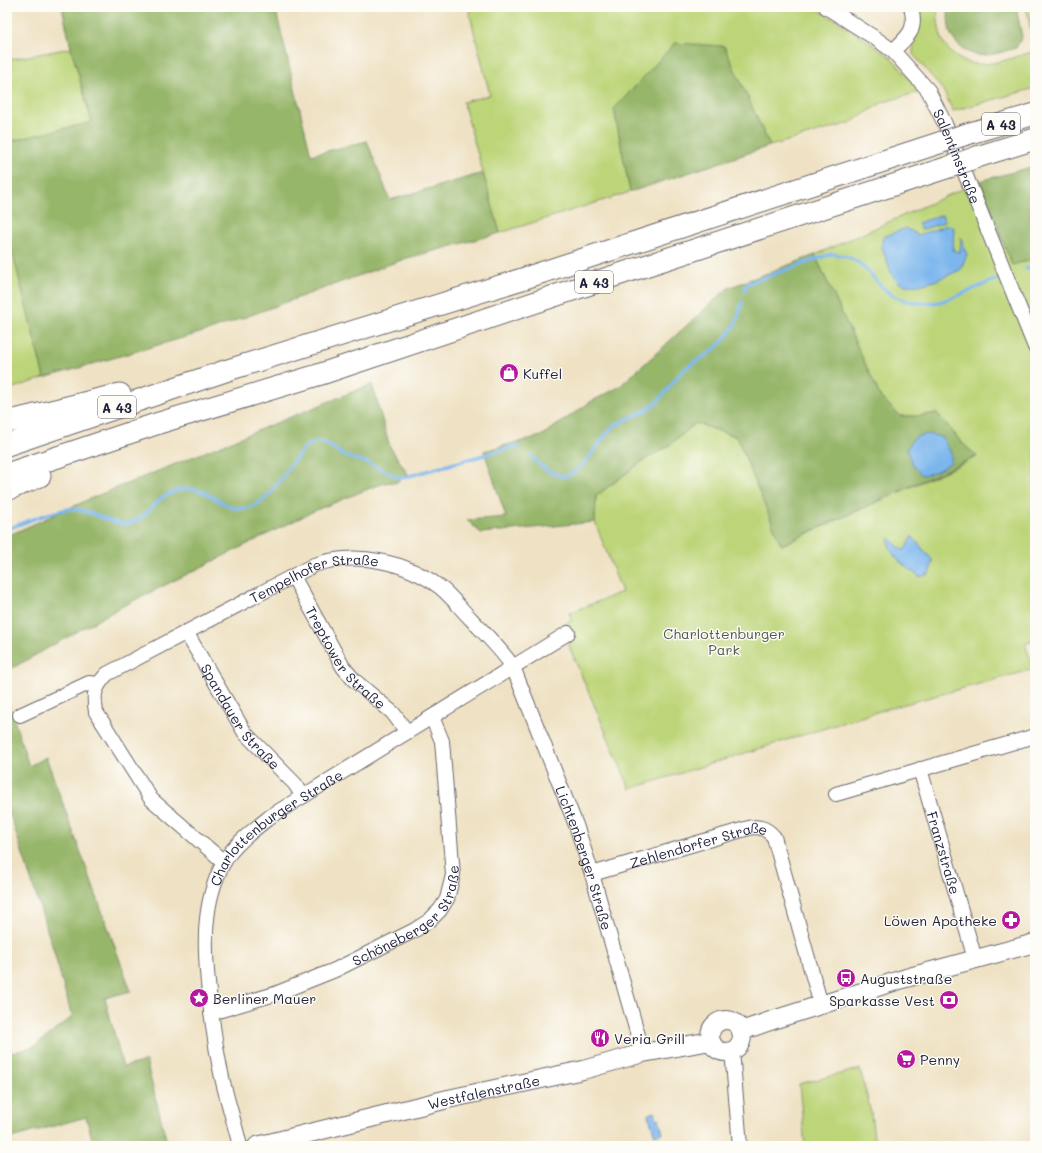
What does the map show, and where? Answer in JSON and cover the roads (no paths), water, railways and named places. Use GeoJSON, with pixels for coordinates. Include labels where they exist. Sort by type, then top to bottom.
{"type":"FeatureCollection","features":[{"type":"Feature","properties":{"kind":"highway","name":"A 43"},"geometry":{"type":"LineString","coordinates":[[7,445],[228,370],[514,281],[942,142],[1035,114]]}},
{"type":"Feature","properties":{"kind":"highway","name":"A 43"},"geometry":{"type":"LineString","coordinates":[[7,474],[159,423],[321,374],[608,278],[1032,140]]}},
{"type":"Feature","properties":{"kind":"highway"},"geometry":{"type":"LineString","coordinates":[[7,422],[92,400],[228,370]]}},
{"type":"Feature","properties":{"kind":"highway"},"geometry":{"type":"LineString","coordinates":[[7,490],[114,447],[159,423]]}},
{"type":"Feature","properties":{"kind":"main road"},"geometry":{"type":"LineString","coordinates":[[741,1031],[821,1004],[1035,943]]}},
{"type":"Feature","properties":{"kind":"main road"},"geometry":{"type":"LineString","coordinates":[[721,1020],[731,1020],[739,1026],[741,1031],[741,1040],[736,1048],[726,1052],[714,1046],[711,1041],[710,1036],[713,1026],[721,1020]]}},
{"type":"Feature","properties":{"kind":"main road","name":"Westfalenstraße"},"geometry":{"type":"LineString","coordinates":[[257,1146],[396,1111],[583,1070],[643,1053],[711,1041]]}},
{"type":"Feature","properties":{"kind":"street","name":"Salentinstraße"},"geometry":{"type":"LineString","coordinates":[[826,7],[875,38],[893,52],[928,90],[945,124],[1035,346]]}},
{"type":"Feature","properties":{"kind":"street"},"geometry":{"type":"LineString","coordinates":[[893,52],[912,32],[913,16],[911,7]]}},
{"type":"Feature","properties":{"kind":"street","name":"Tempelhofer Straße"},"geometry":{"type":"LineString","coordinates":[[98,684],[107,674],[314,565],[329,560],[344,558],[374,560],[399,565],[441,588],[500,649],[513,667]]}},
{"type":"Feature","properties":{"kind":"street","name":"Treptower Straße"},"geometry":{"type":"LineString","coordinates":[[293,576],[343,667],[354,680],[393,713],[407,732]]}},
{"type":"Feature","properties":{"kind":"street","name":"Spandauer Straße"},"geometry":{"type":"LineString","coordinates":[[186,632],[245,733],[296,784],[303,796]]}},
{"type":"Feature","properties":{"kind":"street","name":"Charlottenburger Straße"},"geometry":{"type":"LineString","coordinates":[[240,1146],[223,1081],[213,1030],[205,939],[207,914],[213,886],[224,862],[240,844],[271,816],[568,634]]}},
{"type":"Feature","properties":{"kind":"street","name":"Lichtenberger Straße"},"geometry":{"type":"LineString","coordinates":[[513,667],[576,825],[592,874],[643,1053]]}},
{"type":"Feature","properties":{"kind":"street"},"geometry":{"type":"LineString","coordinates":[[20,716],[89,683],[98,684],[94,697],[96,712],[151,799],[224,862]]}},
{"type":"Feature","properties":{"kind":"street","name":"Schöneberger Straße"},"geometry":{"type":"LineString","coordinates":[[211,1012],[274,994],[335,970],[415,930],[440,910],[447,899],[451,888],[453,875],[442,741],[432,717]]}},
{"type":"Feature","properties":{"kind":"street"},"geometry":{"type":"LineString","coordinates":[[836,794],[1035,736]]}},
{"type":"Feature","properties":{"kind":"street","name":"Franzstraße"},"geometry":{"type":"LineString","coordinates":[[920,769],[975,959]]}},
{"type":"Feature","properties":{"kind":"street","name":"Zehlendorfer Straße"},"geometry":{"type":"LineString","coordinates":[[592,874],[752,827],[758,827],[769,831],[774,837],[821,1004]]}},
{"type":"Feature","properties":{"kind":"street"},"geometry":{"type":"LineString","coordinates":[[732,1050],[740,1146]]}},
{"type":"Feature","properties":{"kind":"water"},"geometry":{"type":"Polygon","coordinates":[[[942,215],[945,222],[921,230],[918,223],[942,215]]]}},
{"type":"Feature","properties":{"kind":"water"},"geometry":{"type":"Polygon","coordinates":[[[948,225],[954,228],[953,250],[960,252],[961,237],[967,255],[960,270],[936,280],[917,285],[900,283],[894,278],[883,250],[883,237],[906,228],[918,235],[948,225]]]}},
{"type":"Feature","properties":{"kind":"water"},"geometry":{"type":"Polygon","coordinates":[[[928,434],[942,437],[951,453],[951,462],[937,471],[922,475],[913,466],[907,451],[914,438],[928,434]]]}},
{"type":"Feature","properties":{"kind":"water"},"geometry":{"type":"Polygon","coordinates":[[[912,536],[933,561],[929,574],[920,577],[899,561],[891,551],[889,545],[889,538],[898,547],[905,550],[912,536]]]}},
{"type":"Feature","properties":{"kind":"water"},"geometry":{"type":"Polygon","coordinates":[[[655,1112],[657,1119],[659,1118],[663,1133],[655,1135],[648,1114],[655,1112]]]}},
{"type":"Feature","properties":{"kind":"waterway"},"geometry":{"type":"LineString","coordinates":[[745,291],[746,284],[831,254],[840,255],[855,260],[888,292],[901,299],[917,303],[944,301],[999,278]]}},
{"type":"Feature","properties":{"kind":"waterway"},"geometry":{"type":"LineString","coordinates":[[1026,269],[1035,266]]}},
{"type":"Feature","properties":{"kind":"waterway"},"geometry":{"type":"LineString","coordinates":[[531,456],[546,469],[555,474],[564,476],[571,474],[578,469],[613,427],[622,421],[642,413],[656,403],[685,369],[712,351],[730,333],[738,318],[742,302]]}},
{"type":"Feature","properties":{"kind":"waterway"},"geometry":{"type":"LineString","coordinates":[[7,529],[43,516],[70,509],[86,511],[117,523],[131,523],[142,517],[165,496],[183,489],[200,491],[234,508],[242,509],[251,507],[261,502],[270,493],[302,451],[309,444],[316,442],[324,443],[345,456],[366,462],[399,478],[516,446],[519,448]]}},
{"type":"Feature","properties":{"kind":"place","name":"Kuffel"},"geometry":{"type":"Point","coordinates":[509,373]}},
{"type":"Feature","properties":{"kind":"place","name":"Löwen Apotheke"},"geometry":{"type":"Point","coordinates":[1011,920]}},
{"type":"Feature","properties":{"kind":"place","name":"Auguststraße"},"geometry":{"type":"Point","coordinates":[846,978]}},
{"type":"Feature","properties":{"kind":"place","name":"Berliner Mauer"},"geometry":{"type":"Point","coordinates":[199,998]}},
{"type":"Feature","properties":{"kind":"place","name":"Sparkasse Vest"},"geometry":{"type":"Point","coordinates":[949,1000]}},
{"type":"Feature","properties":{"kind":"place","name":"Veria Grill"},"geometry":{"type":"Point","coordinates":[600,1038]}},
{"type":"Feature","properties":{"kind":"place","name":"Penny"},"geometry":{"type":"Point","coordinates":[906,1059]}},
{"type":"Feature","properties":{"kind":"park label","name":"Charlottenburger Park"},"geometry":{"type":"Point","coordinates":[724,642]}}]}
